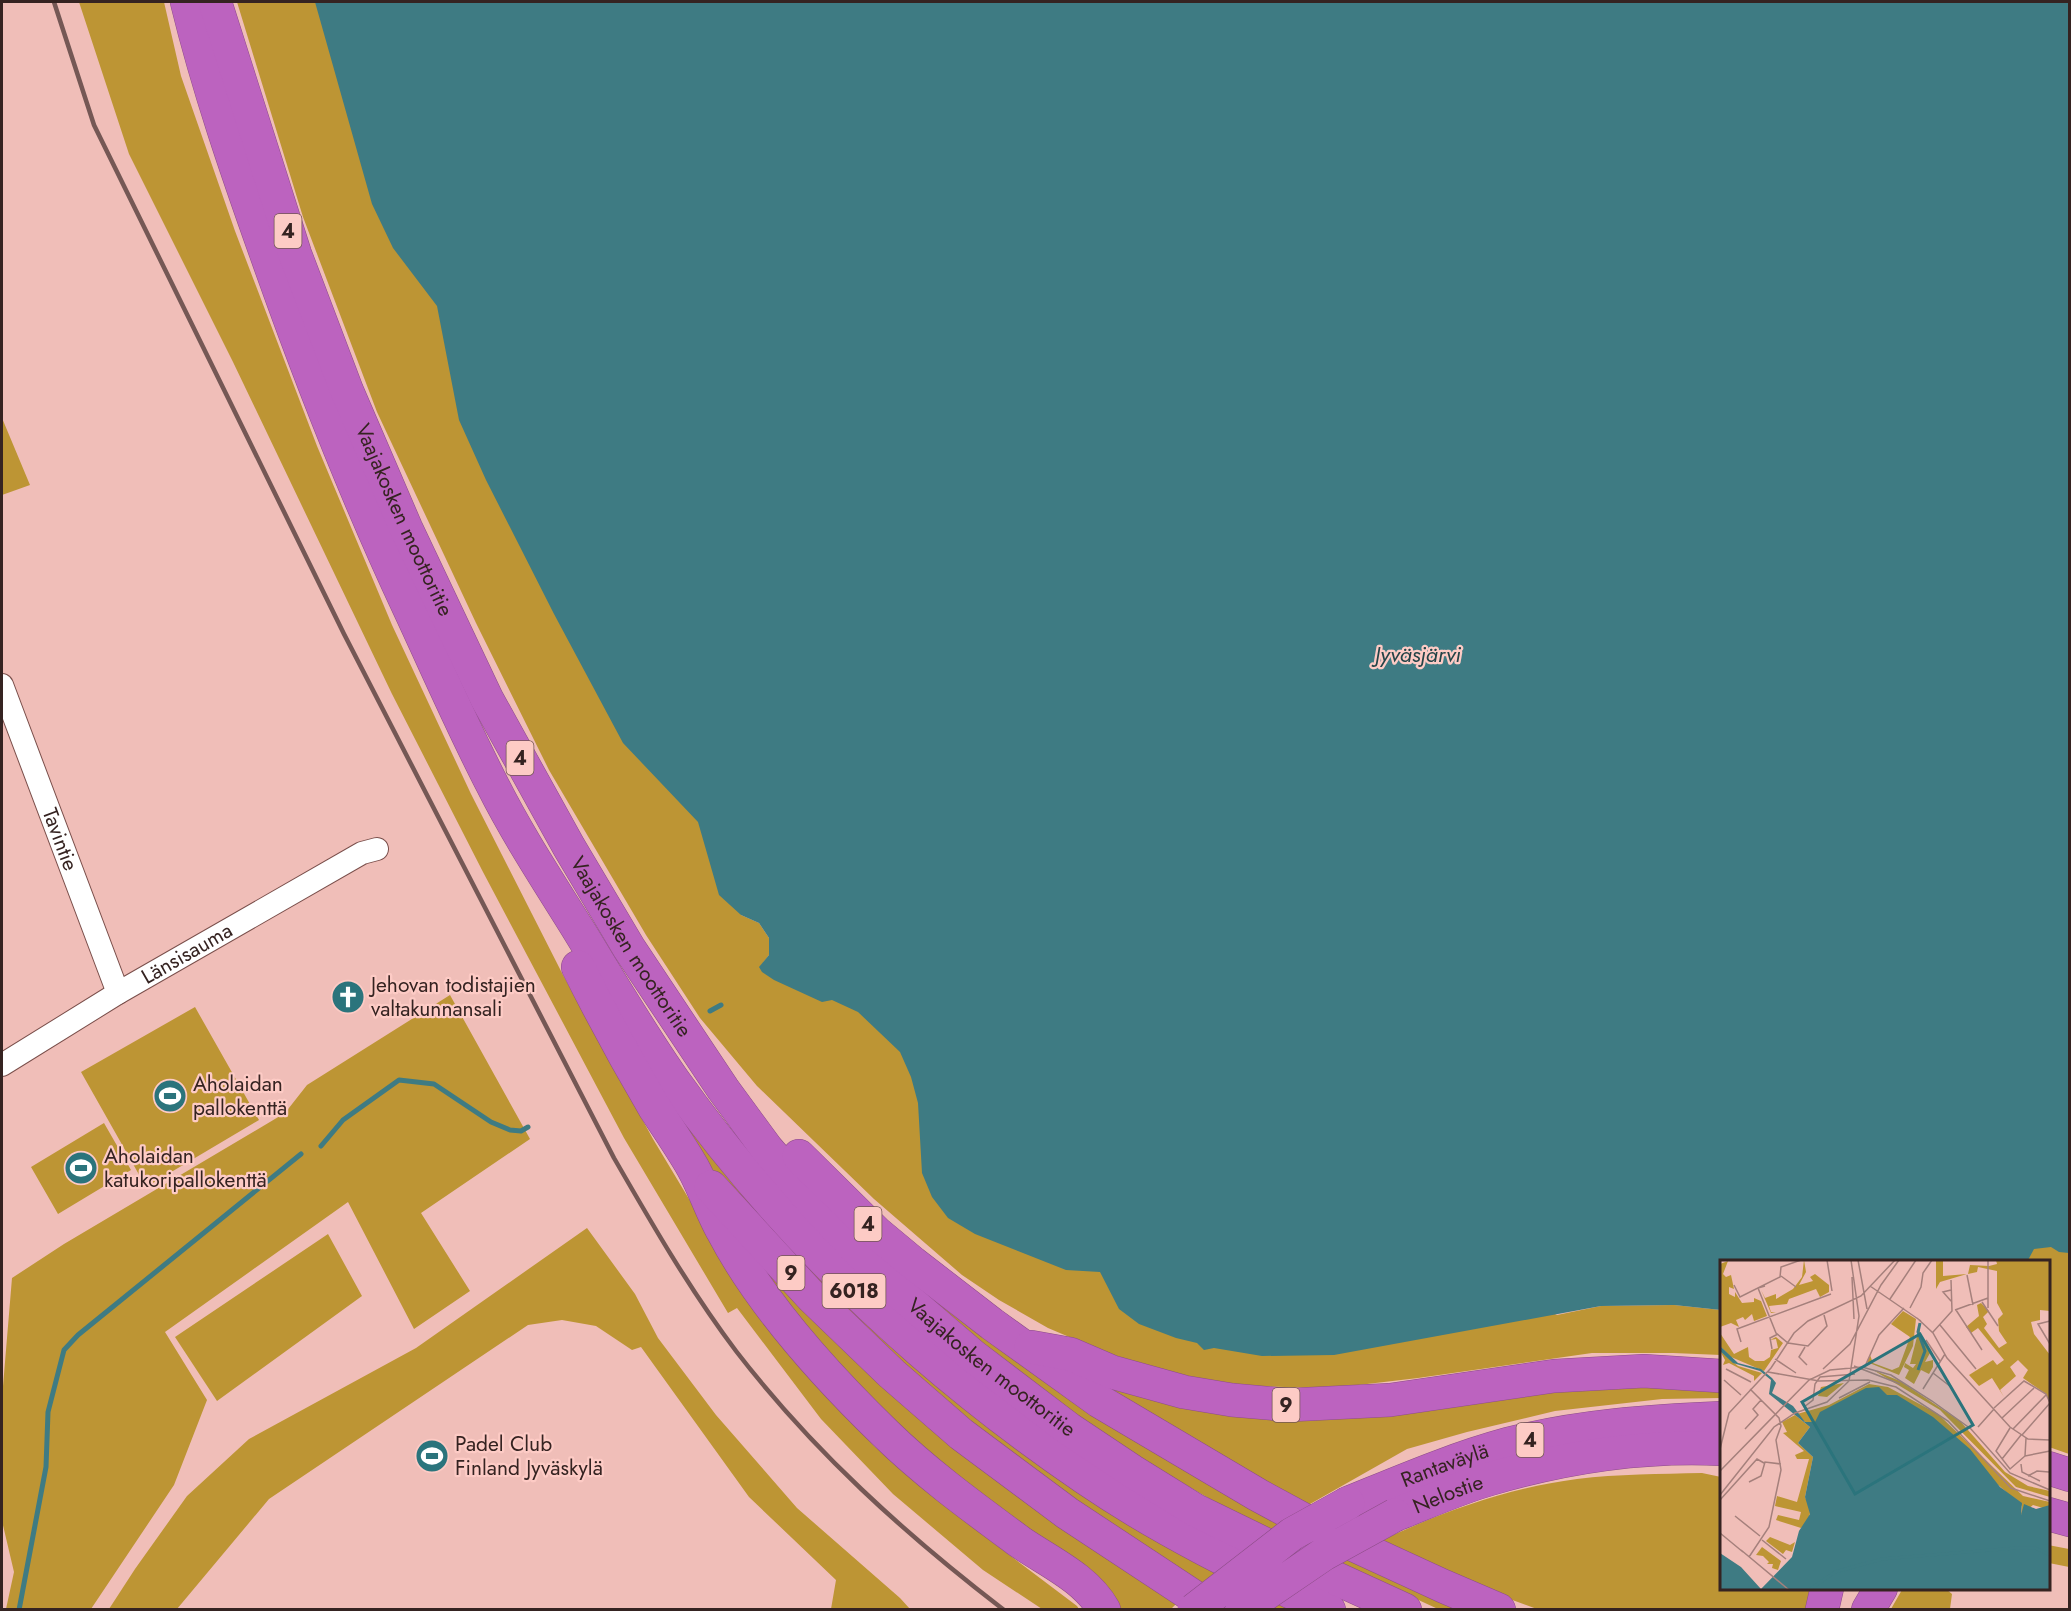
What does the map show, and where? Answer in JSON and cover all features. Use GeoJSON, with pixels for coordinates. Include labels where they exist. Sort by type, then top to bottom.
{"type":"FeatureCollection","features":[{"type":"Feature","properties":{"kind":"highway","name":"Vaajakosken moottoritie"},"geometry":{"type":"LineString","coordinates":[[187,2],[203,68],[246,197],[302,355],[374,533],[470,740],[516,829],[630,1014],[675,1081],[782,1216],[882,1318],[947,1375],[1088,1480],[1180,1536],[1329,1610]]}},
{"type":"Feature","properties":{"kind":"highway","name":"Vaajakosken moottoritie"},"geometry":{"type":"LineString","coordinates":[[215,2],[295,254],[347,391],[406,528],[488,699],[568,847],[628,948],[723,1089],[767,1149],[860,1254],[893,1287],[1029,1400],[1132,1471],[1195,1510],[1405,1610]]}},
{"type":"Feature","properties":{"kind":"highway","name":"4"},"geometry":{"type":"LineString","coordinates":[[516,829],[558,928],[603,1017],[654,1106],[694,1169],[722,1230],[751,1276],[783,1320],[886,1434],[927,1471],[1022,1543],[1078,1580],[1104,1610]]}},
{"type":"Feature","properties":{"kind":"highway","name":"4"},"geometry":{"type":"LineString","coordinates":[[723,1089],[785,1144],[877,1233],[953,1294],[1099,1401],[1258,1495],[1330,1534],[1443,1587],[1499,1610]]}},
{"type":"Feature","properties":{"kind":"highway","name":"9"},"geometry":{"type":"LineString","coordinates":[[694,1169],[812,1297],[892,1374],[961,1434],[1067,1513],[1214,1610]]}},
{"type":"Feature","properties":{"kind":"highway","name":"9"},"geometry":{"type":"LineString","coordinates":[[1024,1346],[1070,1354],[1112,1372],[1184,1392],[1232,1400],[1289,1405],[1390,1400],[1554,1376],[1644,1371],[1720,1376]]}},
{"type":"Feature","properties":{"kind":"highway","name":"Rantaväylä"},"geometry":{"type":"LineString","coordinates":[[1194,1610],[1293,1534],[1348,1503],[1429,1471],[1507,1444],[1589,1427],[1648,1421],[1720,1418]]}},
{"type":"Feature","properties":{"kind":"highway","name":"4"},"geometry":{"type":"LineString","coordinates":[[1681,1447],[1720,1460]]}},
{"type":"Feature","properties":{"kind":"highway"},"geometry":{"type":"LineString","coordinates":[[1681,1447],[1720,1449]]}},
{"type":"Feature","properties":{"kind":"highway","name":"Nelostie"},"geometry":{"type":"LineString","coordinates":[[1242,1610],[1324,1554],[1395,1515],[1488,1479],[1551,1464],[1639,1450],[1681,1447]]}},
{"type":"Feature","properties":{"kind":"highway"},"geometry":{"type":"LineString","coordinates":[[2050,1468],[2070,1475]]}},
{"type":"Feature","properties":{"kind":"highway"},"geometry":{"type":"LineString","coordinates":[[2050,1478],[2070,1483]]}},
{"type":"Feature","properties":{"kind":"highway"},"geometry":{"type":"LineString","coordinates":[[2050,1514],[2070,1520]]}},
{"type":"Feature","properties":{"kind":"highway"},"geometry":{"type":"LineString","coordinates":[[2050,1525],[2070,1527]]}},
{"type":"Feature","properties":{"kind":"highway"},"geometry":{"type":"LineString","coordinates":[[1822,1610],[1827,1590]]}},
{"type":"Feature","properties":{"kind":"highway"},"geometry":{"type":"LineString","coordinates":[[1868,1610],[1880,1590]]}},
{"type":"Feature","properties":{"kind":"street","name":"Tavintie"},"geometry":{"type":"LineString","coordinates":[[2,685],[118,993]]}},
{"type":"Feature","properties":{"kind":"street","name":"Länsisauma"},"geometry":{"type":"LineString","coordinates":[[2,1065],[118,993],[362,853],[376,849]]}},
{"type":"Feature","properties":{"kind":"shaded area"},"geometry":{"type":"Polygon","coordinates":[[[79,2],[164,2],[181,76],[235,231],[317,446],[392,625],[471,794],[563,975],[653,1139],[737,1279],[802,1365],[874,1446],[950,1510],[1079,1609],[1042,1609],[983,1570],[893,1494],[821,1419],[737,1308],[728,1313],[624,1138],[392,694],[233,362],[129,154],[79,2]]]}},
{"type":"Feature","properties":{"kind":"shaded area"},"geometry":{"type":"Polygon","coordinates":[[[237,2],[462,2],[741,915],[759,923],[769,938],[769,955],[760,967],[787,961],[1557,1315],[1601,1306],[1674,1305],[1720,1310],[1720,1355],[1592,1353],[1350,1386],[1314,1388],[1231,1385],[1192,1379],[1100,1350],[1048,1328],[999,1300],[962,1275],[874,1199],[757,1086],[700,1018],[646,935],[549,770],[476,623],[377,412],[303,217],[237,2]]]}},
{"type":"Feature","properties":{"kind":"shaded area"},"geometry":{"type":"Polygon","coordinates":[[[2,418],[30,485],[2,495],[2,418]]]}},
{"type":"Feature","properties":{"kind":"shaded area"},"geometry":{"type":"Polygon","coordinates":[[[450,995],[530,1139],[421,1213],[470,1291],[414,1329],[348,1202],[165,1332],[207,1400],[174,1485],[91,1609],[6,1609],[14,1572],[2,1521],[2,1398],[12,1278],[64,1244],[285,1113],[307,1085],[450,995]]]}},
{"type":"Feature","properties":{"kind":"shaded area","name":"Aholaidan pallokenttä"},"geometry":{"type":"Polygon","coordinates":[[[195,1007],[259,1120],[146,1187],[81,1072],[195,1007]]]}},
{"type":"Feature","properties":{"kind":"shaded area"},"geometry":{"type":"Polygon","coordinates":[[[664,1088],[1291,1609],[1230,1610],[964,1426],[732,1195],[681,1128],[664,1088]]]}},
{"type":"Feature","properties":{"kind":"shaded area","name":"Aholaidan katukoripallokenttä"},"geometry":{"type":"Polygon","coordinates":[[[104,1123],[131,1170],[58,1214],[31,1167],[104,1123]]]}},
{"type":"Feature","properties":{"kind":"shaded area"},"geometry":{"type":"Polygon","coordinates":[[[2069,1222],[2069,1454],[2050,1447],[2050,1260],[1811,1260],[2069,1222]]]}},
{"type":"Feature","properties":{"kind":"shaded area"},"geometry":{"type":"Polygon","coordinates":[[[731,1223],[1182,1598],[1171,1609],[1112,1609],[974,1497],[832,1364],[731,1223]]]}},
{"type":"Feature","properties":{"kind":"shaded area"},"geometry":{"type":"Polygon","coordinates":[[[587,1228],[635,1294],[658,1338],[716,1415],[797,1508],[910,1609],[831,1609],[836,1580],[749,1497],[641,1347],[632,1350],[596,1326],[562,1320],[528,1325],[269,1499],[177,1609],[109,1609],[187,1496],[249,1439],[416,1348],[587,1228]]]}},
{"type":"Feature","properties":{"kind":"shaded area"},"geometry":{"type":"Polygon","coordinates":[[[328,1234],[362,1296],[217,1401],[175,1337],[328,1234]]]}},
{"type":"Feature","properties":{"kind":"shaded area"},"geometry":{"type":"Polygon","coordinates":[[[902,1276],[1286,1520],[1271,1530],[1234,1513],[1140,1458],[1037,1388],[902,1276]]]}},
{"type":"Feature","properties":{"kind":"shaded area"},"geometry":{"type":"Polygon","coordinates":[[[1069,1362],[1149,1392],[1720,1385],[1720,1398],[1662,1399],[1555,1411],[1407,1449],[1303,1508],[1262,1487],[1069,1362]]]}},
{"type":"Feature","properties":{"kind":"shaded area"},"geometry":{"type":"Polygon","coordinates":[[[1702,1473],[1720,1477],[1720,1590],[1816,1590],[1809,1609],[1537,1609],[1447,1576],[1376,1543],[1449,1512],[1499,1495],[1577,1479],[1639,1474],[1702,1473]]]}},
{"type":"Feature","properties":{"kind":"shaded area"},"geometry":{"type":"Polygon","coordinates":[[[2050,1545],[2069,1549],[2069,1567],[2050,1563],[2050,1545]]]}},
{"type":"Feature","properties":{"kind":"shaded area"},"geometry":{"type":"Polygon","coordinates":[[[1352,1552],[1485,1609],[1438,1609],[1336,1562],[1352,1552]]]}},
{"type":"Feature","properties":{"kind":"shaded area"},"geometry":{"type":"Polygon","coordinates":[[[1902,1590],[1947,1590],[1952,1594],[1950,1609],[1891,1609],[1902,1590]]]}},
{"type":"Feature","properties":{"kind":"water","name":"Jyväsjärvi"},"geometry":{"type":"Polygon","coordinates":[[[315,2],[2069,2],[2069,1253],[2059,1252],[2051,1247],[2034,1249],[2028,1260],[1720,1260],[1720,1310],[1674,1305],[1601,1306],[1334,1355],[1262,1356],[1214,1348],[1204,1350],[1197,1343],[1139,1324],[1119,1309],[1100,1272],[1066,1270],[975,1234],[948,1218],[932,1197],[922,1173],[918,1103],[911,1077],[900,1052],[858,1012],[832,1000],[822,1002],[762,972],[759,967],[769,955],[769,938],[759,923],[741,915],[719,895],[698,822],[623,743],[554,614],[486,480],[459,420],[437,306],[393,248],[372,204],[315,2]]]}},
{"type":"Feature","properties":{"kind":"waterway"},"geometry":{"type":"LineString","coordinates":[[710,1011],[721,1005]]}},
{"type":"Feature","properties":{"kind":"waterway"},"geometry":{"type":"LineString","coordinates":[[321,1146],[343,1120],[399,1080],[434,1084],[491,1122],[510,1130],[521,1131],[528,1127]]}},
{"type":"Feature","properties":{"kind":"waterway"},"geometry":{"type":"LineString","coordinates":[[19,1610],[46,1467],[48,1412],[64,1350],[78,1335],[301,1154]]}},
{"type":"Feature","properties":{"kind":"railway"},"geometry":{"type":"LineString","coordinates":[[54,2],[94,125],[344,634],[614,1158],[687,1281],[719,1328],[796,1423],[896,1521],[1004,1610]]}},
{"type":"Feature","properties":{"kind":"place","name":"Jehovan todistajien valtakunnansali"},"geometry":{"type":"Point","coordinates":[348,997]}},
{"type":"Feature","properties":{"kind":"place","name":"Aholaidan pallokenttä"},"geometry":{"type":"Point","coordinates":[170,1096]}},
{"type":"Feature","properties":{"kind":"place","name":"Aholaidan katukoripallokenttä"},"geometry":{"type":"Point","coordinates":[81,1168]}},
{"type":"Feature","properties":{"kind":"place","name":"Padel Club Finland Jyväskylä"},"geometry":{"type":"Point","coordinates":[432,1456]}}]}
